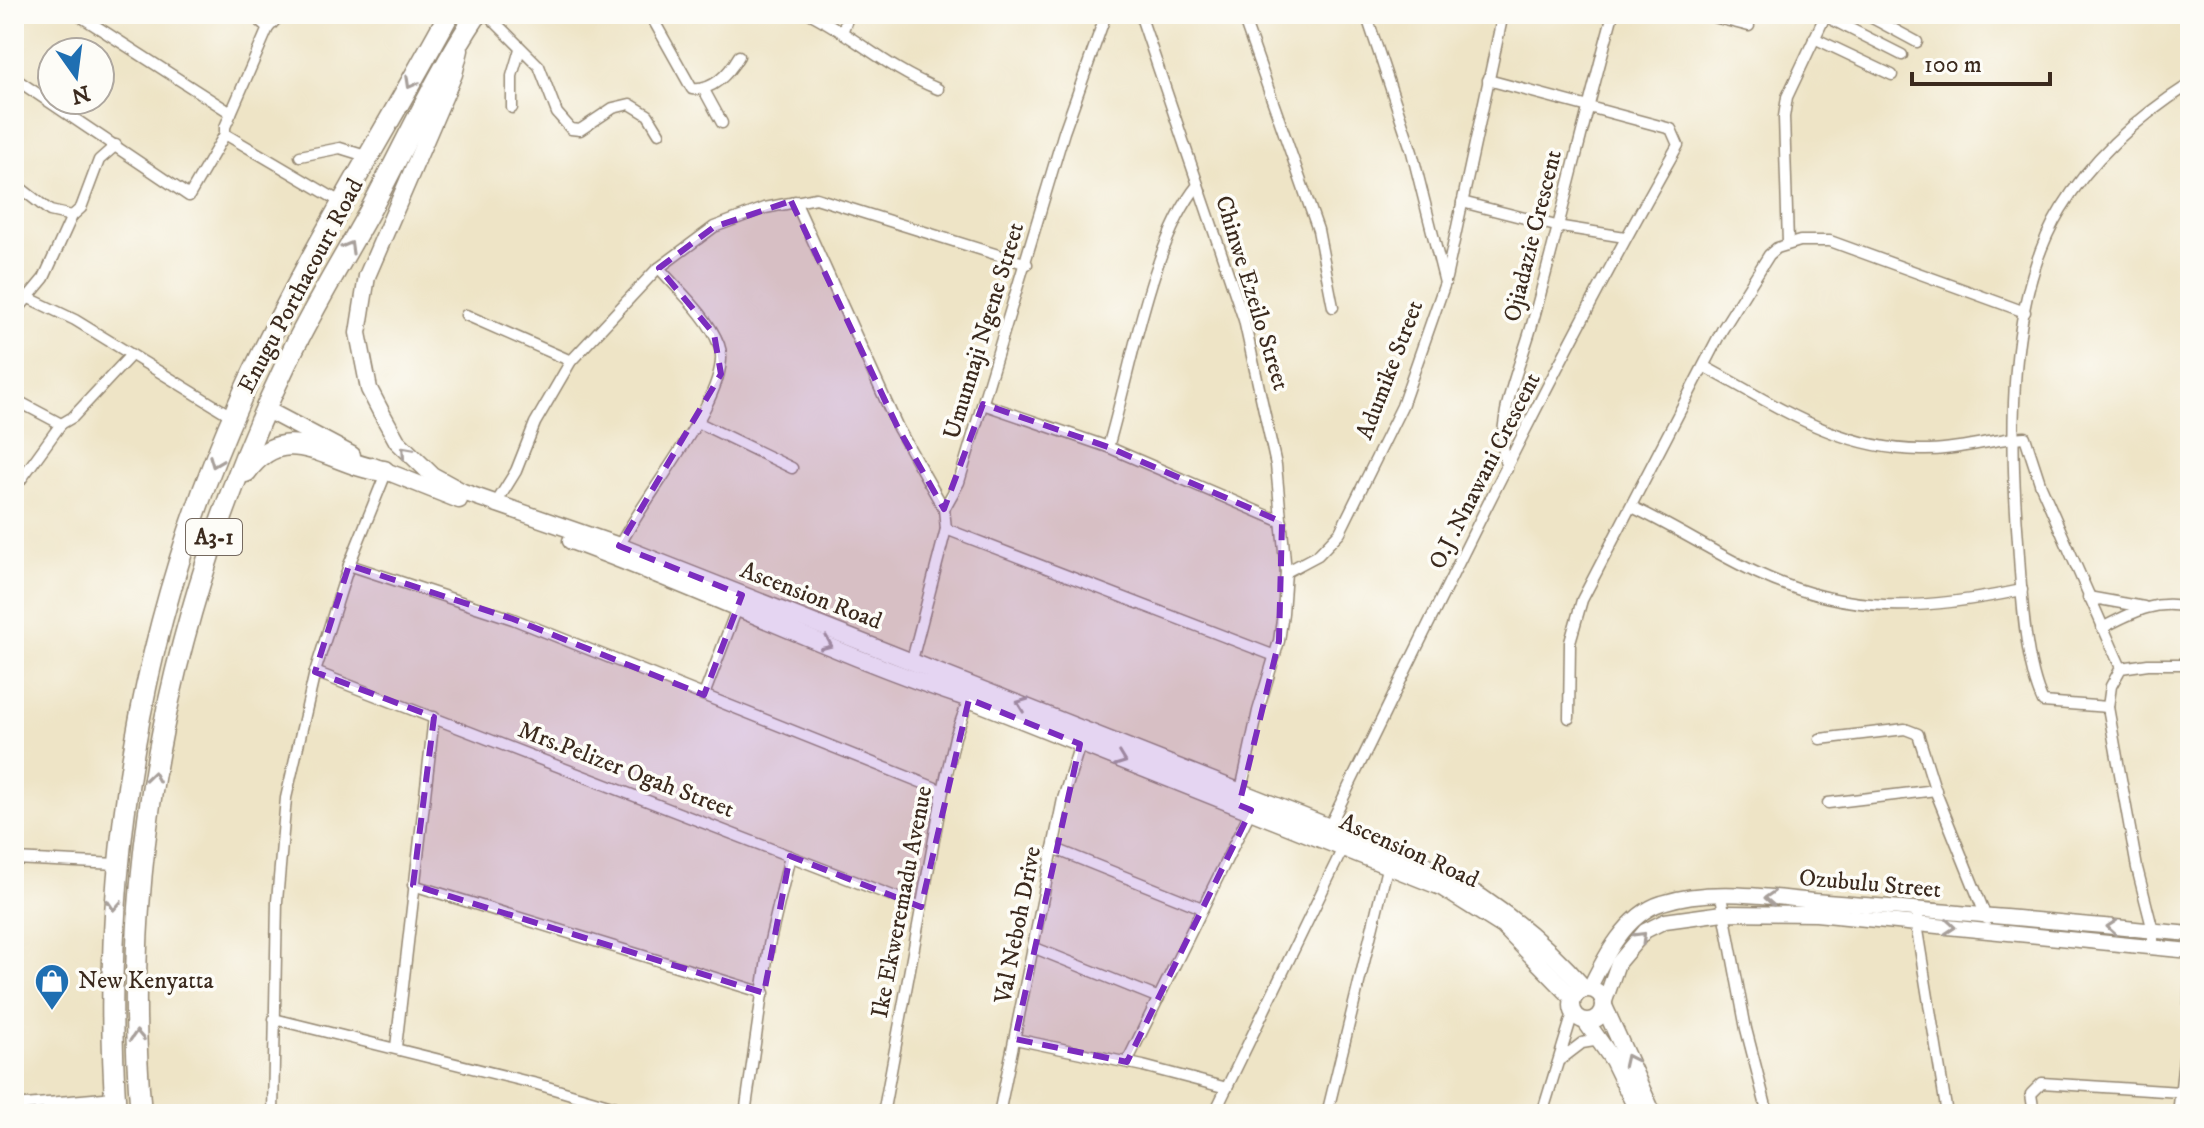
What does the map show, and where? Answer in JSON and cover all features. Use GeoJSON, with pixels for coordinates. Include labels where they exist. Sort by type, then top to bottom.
{"type":"FeatureCollection","features":[{"type":"Feature","properties":{"kind":"highway","name":"A3-1"},"geometry":{"type":"LineString","coordinates":[[115,1106],[111,997],[117,864],[139,723],[157,640],[191,522],[242,395],[275,326],[449,14]]}},
{"type":"Feature","properties":{"kind":"highway","name":"Enugu Porthacourt Road"},"geometry":{"type":"LineString","coordinates":[[141,1114],[135,999],[136,920],[155,764],[192,608],[231,491],[309,316],[477,14]]}},
{"type":"Feature","properties":{"kind":"highway"},"geometry":{"type":"LineString","coordinates":[[231,491],[255,459],[268,448],[283,444],[299,444],[363,469],[385,472]]}},
{"type":"Feature","properties":{"kind":"main road","name":"Ascension Road"},"geometry":{"type":"LineString","coordinates":[[462,41],[454,74],[367,276],[358,333],[369,389],[397,441],[432,475],[495,505],[740,600],[910,660],[1326,832],[1428,866],[1475,893],[1535,937],[1581,1002]]}},
{"type":"Feature","properties":{"kind":"main road"},"geometry":{"type":"LineString","coordinates":[[242,395],[265,409]]}},
{"type":"Feature","properties":{"kind":"main road","name":"Ascension Road"},"geometry":{"type":"LineString","coordinates":[[265,409],[385,472],[617,551]]}},
{"type":"Feature","properties":{"kind":"main road","name":"Ascension Road"},"geometry":{"type":"LineString","coordinates":[[740,600],[917,682],[969,699],[1080,744],[1246,800]]}},
{"type":"Feature","properties":{"kind":"main road","name":"Ascension Road"},"geometry":{"type":"LineString","coordinates":[[1347,840],[1388,864],[1441,887],[1503,926],[1581,1002]]}},
{"type":"Feature","properties":{"kind":"main road","name":"Ozubulu Street"},"geometry":{"type":"LineString","coordinates":[[1581,1002],[1614,944],[1644,912],[1679,899],[1721,896],[1987,923],[2190,934]]}},
{"type":"Feature","properties":{"kind":"main road","name":"Ozubulu Street"},"geometry":{"type":"LineString","coordinates":[[1604,1005],[1618,963],[1645,931],[1665,921],[1723,913],[1918,917]]}},
{"type":"Feature","properties":{"kind":"main road","name":"Ozubulu Street"},"geometry":{"type":"LineString","coordinates":[[1987,923],[2190,950]]}},
{"type":"Feature","properties":{"kind":"main road"},"geometry":{"type":"LineString","coordinates":[[1581,1002],[1598,992],[1653,1114]]}},
{"type":"Feature","properties":{"kind":"main road"},"geometry":{"type":"LineString","coordinates":[[1581,1002],[1598,1018],[1604,1005]]}},
{"type":"Feature","properties":{"kind":"main road"},"geometry":{"type":"LineString","coordinates":[[1581,1002],[1639,1114]]}},
{"type":"Feature","properties":{"kind":"street"},"geometry":{"type":"LineString","coordinates":[[77,14],[231,113]]}},
{"type":"Feature","properties":{"kind":"street"},"geometry":{"type":"LineString","coordinates":[[252,14],[268,28]]}},
{"type":"Feature","properties":{"kind":"street"},"geometry":{"type":"LineString","coordinates":[[14,78],[189,196],[225,134],[268,28],[281,14]]}},
{"type":"Feature","properties":{"kind":"street"},"geometry":{"type":"LineString","coordinates":[[487,14],[539,66],[557,113],[571,129],[580,130],[613,108],[630,104],[648,115],[659,133]]}},
{"type":"Feature","properties":{"kind":"street"},"geometry":{"type":"LineString","coordinates":[[650,14],[689,86],[704,90],[722,123]]}},
{"type":"Feature","properties":{"kind":"street"},"geometry":{"type":"LineString","coordinates":[[811,14],[843,30],[901,74],[938,89]]}},
{"type":"Feature","properties":{"kind":"street"},"geometry":{"type":"LineString","coordinates":[[843,30],[849,14]]}},
{"type":"Feature","properties":{"kind":"street","name":"Umunnaji Ngene Street"},"geometry":{"type":"LineString","coordinates":[[944,509],[959,482],[1027,264],[1064,132],[1106,14]]}},
{"type":"Feature","properties":{"kind":"street","name":"Chinwe Ezeilo Street"},"geometry":{"type":"LineString","coordinates":[[1127,1062],[1202,908],[1246,800],[1258,711],[1275,656],[1286,572],[1282,522],[1263,395],[1244,320],[1140,14]]}},
{"type":"Feature","properties":{"kind":"street"},"geometry":{"type":"LineString","coordinates":[[1242,14],[1318,230],[1333,307]]}},
{"type":"Feature","properties":{"kind":"street","name":"Adumike Street"},"geometry":{"type":"LineString","coordinates":[[1286,572],[1318,555],[1340,532],[1402,406],[1445,283],[1416,167],[1366,14]]}},
{"type":"Feature","properties":{"kind":"street"},"geometry":{"type":"LineString","coordinates":[[1445,283],[1503,14]]}},
{"type":"Feature","properties":{"kind":"street","name":"Ojiadazie Crescent"},"geometry":{"type":"LineString","coordinates":[[1507,469],[1502,449],[1511,386],[1533,321],[1613,14]]}},
{"type":"Feature","properties":{"kind":"street"},"geometry":{"type":"LineString","coordinates":[[1702,14],[1725,17],[1749,26]]}},
{"type":"Feature","properties":{"kind":"street"},"geometry":{"type":"LineString","coordinates":[[1865,14],[1917,42]]}},
{"type":"Feature","properties":{"kind":"street"},"geometry":{"type":"LineString","coordinates":[[1788,243],[1784,117],[1787,97],[1825,15],[1902,55]]}},
{"type":"Feature","properties":{"kind":"street"},"geometry":{"type":"LineString","coordinates":[[1814,38],[1892,75]]}},
{"type":"Feature","properties":{"kind":"street"},"geometry":{"type":"LineString","coordinates":[[512,108],[513,65],[520,49]]}},
{"type":"Feature","properties":{"kind":"street"},"geometry":{"type":"LineString","coordinates":[[704,90],[731,69],[739,56]]}},
{"type":"Feature","properties":{"kind":"street"},"geometry":{"type":"LineString","coordinates":[[1488,80],[1588,107]]}},
{"type":"Feature","properties":{"kind":"street"},"geometry":{"type":"LineString","coordinates":[[2108,707],[2043,702],[2034,671],[2022,590],[2013,472],[2016,384],[2025,312],[2058,212],[2079,181],[2147,112],[2190,84]]}},
{"type":"Feature","properties":{"kind":"street","name":"O.J .Nnawani Crescent"},"geometry":{"type":"LineString","coordinates":[[1326,832],[1625,237],[1678,145],[1677,135],[1671,129],[1588,107]]}},
{"type":"Feature","properties":{"kind":"street"},"geometry":{"type":"LineString","coordinates":[[225,134],[344,204]]}},
{"type":"Feature","properties":{"kind":"street"},"geometry":{"type":"LineString","coordinates":[[14,314],[50,266],[72,216],[81,208],[99,160],[116,145]]}},
{"type":"Feature","properties":{"kind":"street"},"geometry":{"type":"LineString","coordinates":[[300,156],[340,148],[371,157]]}},
{"type":"Feature","properties":{"kind":"street"},"geometry":{"type":"LineString","coordinates":[[14,183],[50,211],[72,216]]}},
{"type":"Feature","properties":{"kind":"street"},"geometry":{"type":"LineString","coordinates":[[1108,447],[1161,258],[1180,211],[1198,185]]}},
{"type":"Feature","properties":{"kind":"street"},"geometry":{"type":"LineString","coordinates":[[495,505],[516,471],[535,423],[571,361],[659,268],[714,227],[795,201],[816,198],[1027,264]]}},
{"type":"Feature","properties":{"kind":"street"},"geometry":{"type":"LineString","coordinates":[[795,201],[898,428],[944,509],[946,529],[910,660],[917,682]]}},
{"type":"Feature","properties":{"kind":"street"},"geometry":{"type":"LineString","coordinates":[[1462,202],[1556,226],[1625,237]]}},
{"type":"Feature","properties":{"kind":"street"},"geometry":{"type":"LineString","coordinates":[[1569,718],[1574,622],[1722,330],[1769,255],[1788,243],[1812,240],[1842,244],[2025,312]]}},
{"type":"Feature","properties":{"kind":"street"},"geometry":{"type":"LineString","coordinates":[[617,551],[697,422],[721,374],[721,348],[714,334],[659,268]]}},
{"type":"Feature","properties":{"kind":"street"},"geometry":{"type":"LineString","coordinates":[[14,291],[75,320],[233,417]]}},
{"type":"Feature","properties":{"kind":"street"},"geometry":{"type":"LineString","coordinates":[[466,315],[571,361]]}},
{"type":"Feature","properties":{"kind":"street"},"geometry":{"type":"LineString","coordinates":[[14,489],[61,424],[73,417],[130,356]]}},
{"type":"Feature","properties":{"kind":"street"},"geometry":{"type":"LineString","coordinates":[[1705,367],[1814,428],[1855,441],[1921,450],[2028,440],[2036,468],[2088,597],[2121,668]]}},
{"type":"Feature","properties":{"kind":"street"},"geometry":{"type":"LineString","coordinates":[[14,399],[61,424]]}},
{"type":"Feature","properties":{"kind":"street"},"geometry":{"type":"LineString","coordinates":[[983,404],[1108,447],[1282,522]]}},
{"type":"Feature","properties":{"kind":"street"},"geometry":{"type":"LineString","coordinates":[[697,422],[792,468]]}},
{"type":"Feature","properties":{"kind":"street"},"geometry":{"type":"LineString","coordinates":[[2013,472],[2020,465],[2036,468]]}},
{"type":"Feature","properties":{"kind":"street"},"geometry":{"type":"LineString","coordinates":[[273,1114],[283,824],[296,746],[315,672],[349,565],[385,472]]}},
{"type":"Feature","properties":{"kind":"street"},"geometry":{"type":"LineString","coordinates":[[1632,507],[1755,572],[1828,597],[1897,608],[1961,602],[2022,590]]}},
{"type":"Feature","properties":{"kind":"street"},"geometry":{"type":"LineString","coordinates":[[946,529],[1275,656]]}},
{"type":"Feature","properties":{"kind":"street"},"geometry":{"type":"LineString","coordinates":[[349,565],[513,619],[943,791]]}},
{"type":"Feature","properties":{"kind":"street"},"geometry":{"type":"LineString","coordinates":[[2088,597],[2144,607],[2172,604],[2190,608]]}},
{"type":"Feature","properties":{"kind":"street"},"geometry":{"type":"LineString","coordinates":[[704,695],[740,600]]}},
{"type":"Feature","properties":{"kind":"street"},"geometry":{"type":"LineString","coordinates":[[2102,628],[2144,607]]}},
{"type":"Feature","properties":{"kind":"street"},"geometry":{"type":"LineString","coordinates":[[2121,668],[2148,664],[2190,664]]}},
{"type":"Feature","properties":{"kind":"street"},"geometry":{"type":"LineString","coordinates":[[2121,668],[2111,686],[2108,707],[2137,868],[2153,931],[2153,947]]}},
{"type":"Feature","properties":{"kind":"street","name":"Mrs.Pelizer Ogah Street"},"geometry":{"type":"LineString","coordinates":[[315,672],[921,907]]}},
{"type":"Feature","properties":{"kind":"street","name":"Ike Ekweremadu Avenue"},"geometry":{"type":"LineString","coordinates":[[885,1113],[943,791],[955,737],[969,699]]}},
{"type":"Feature","properties":{"kind":"street"},"geometry":{"type":"LineString","coordinates":[[396,1047],[434,717]]}},
{"type":"Feature","properties":{"kind":"street"},"geometry":{"type":"LineString","coordinates":[[1820,739],[1905,729],[1918,734],[1987,923]]}},
{"type":"Feature","properties":{"kind":"street","name":"Val Neboh Drive"},"geometry":{"type":"LineString","coordinates":[[999,1114],[1053,848],[1080,744]]}},
{"type":"Feature","properties":{"kind":"street"},"geometry":{"type":"LineString","coordinates":[[1828,803],[1936,790]]}},
{"type":"Feature","properties":{"kind":"street"},"geometry":{"type":"LineString","coordinates":[[1214,1114],[1347,840]]}},
{"type":"Feature","properties":{"kind":"street"},"geometry":{"type":"LineString","coordinates":[[1053,848],[1202,908]]}},
{"type":"Feature","properties":{"kind":"street"},"geometry":{"type":"LineString","coordinates":[[745,1114],[769,945],[790,856]]}},
{"type":"Feature","properties":{"kind":"street"},"geometry":{"type":"LineString","coordinates":[[14,859],[117,864]]}},
{"type":"Feature","properties":{"kind":"street"},"geometry":{"type":"LineString","coordinates":[[1327,1114],[1388,864]]}},
{"type":"Feature","properties":{"kind":"street"},"geometry":{"type":"LineString","coordinates":[[413,885],[764,993]]}},
{"type":"Feature","properties":{"kind":"street"},"geometry":{"type":"LineString","coordinates":[[1721,896],[1746,1029],[1768,1114]]}},
{"type":"Feature","properties":{"kind":"street"},"geometry":{"type":"LineString","coordinates":[[1918,917],[1947,1114]]}},
{"type":"Feature","properties":{"kind":"street"},"geometry":{"type":"LineString","coordinates":[[1035,948],[1159,998]]}},
{"type":"Feature","properties":{"kind":"street"},"geometry":{"type":"LineString","coordinates":[[2178,1114],[2189,1016],[2190,950]]}},
{"type":"Feature","properties":{"kind":"street","name":"Ozubulu Street"},"geometry":{"type":"LineString","coordinates":[[1542,1114],[1581,1002]]}},
{"type":"Feature","properties":{"kind":"street"},"geometry":{"type":"LineString","coordinates":[[274,1019],[396,1047],[639,1114]]}},
{"type":"Feature","properties":{"kind":"street"},"geometry":{"type":"LineString","coordinates":[[1015,1039],[1127,1062],[1227,1088]]}},
{"type":"Feature","properties":{"kind":"street"},"geometry":{"type":"LineString","coordinates":[[1559,1061],[1582,1043],[1600,1040]]}},
{"type":"Feature","properties":{"kind":"street"},"geometry":{"type":"LineString","coordinates":[[2034,1114],[2031,1094],[2042,1083],[2180,1092]]}},
{"type":"Feature","properties":{"kind":"street"},"geometry":{"type":"LineString","coordinates":[[14,1106],[115,1106]]}},
{"type":"Feature","properties":{"kind":"highlighted area"},"geometry":{"type":"Polygon","coordinates":[[[791,201],[898,428],[944,509],[983,404],[1108,447],[1282,522],[1279,641],[1239,805],[1251,810],[1127,1062],[1015,1039],[1080,744],[969,699],[921,907],[790,856],[764,993],[413,885],[434,717],[315,672],[349,565],[513,619],[704,695],[742,595],[619,546],[721,374],[714,334],[659,268],[714,227],[791,201]]]}},
{"type":"Feature","properties":{"kind":"place","name":"New Kenyatta"},"geometry":{"type":"Point","coordinates":[52,1012]}}]}
